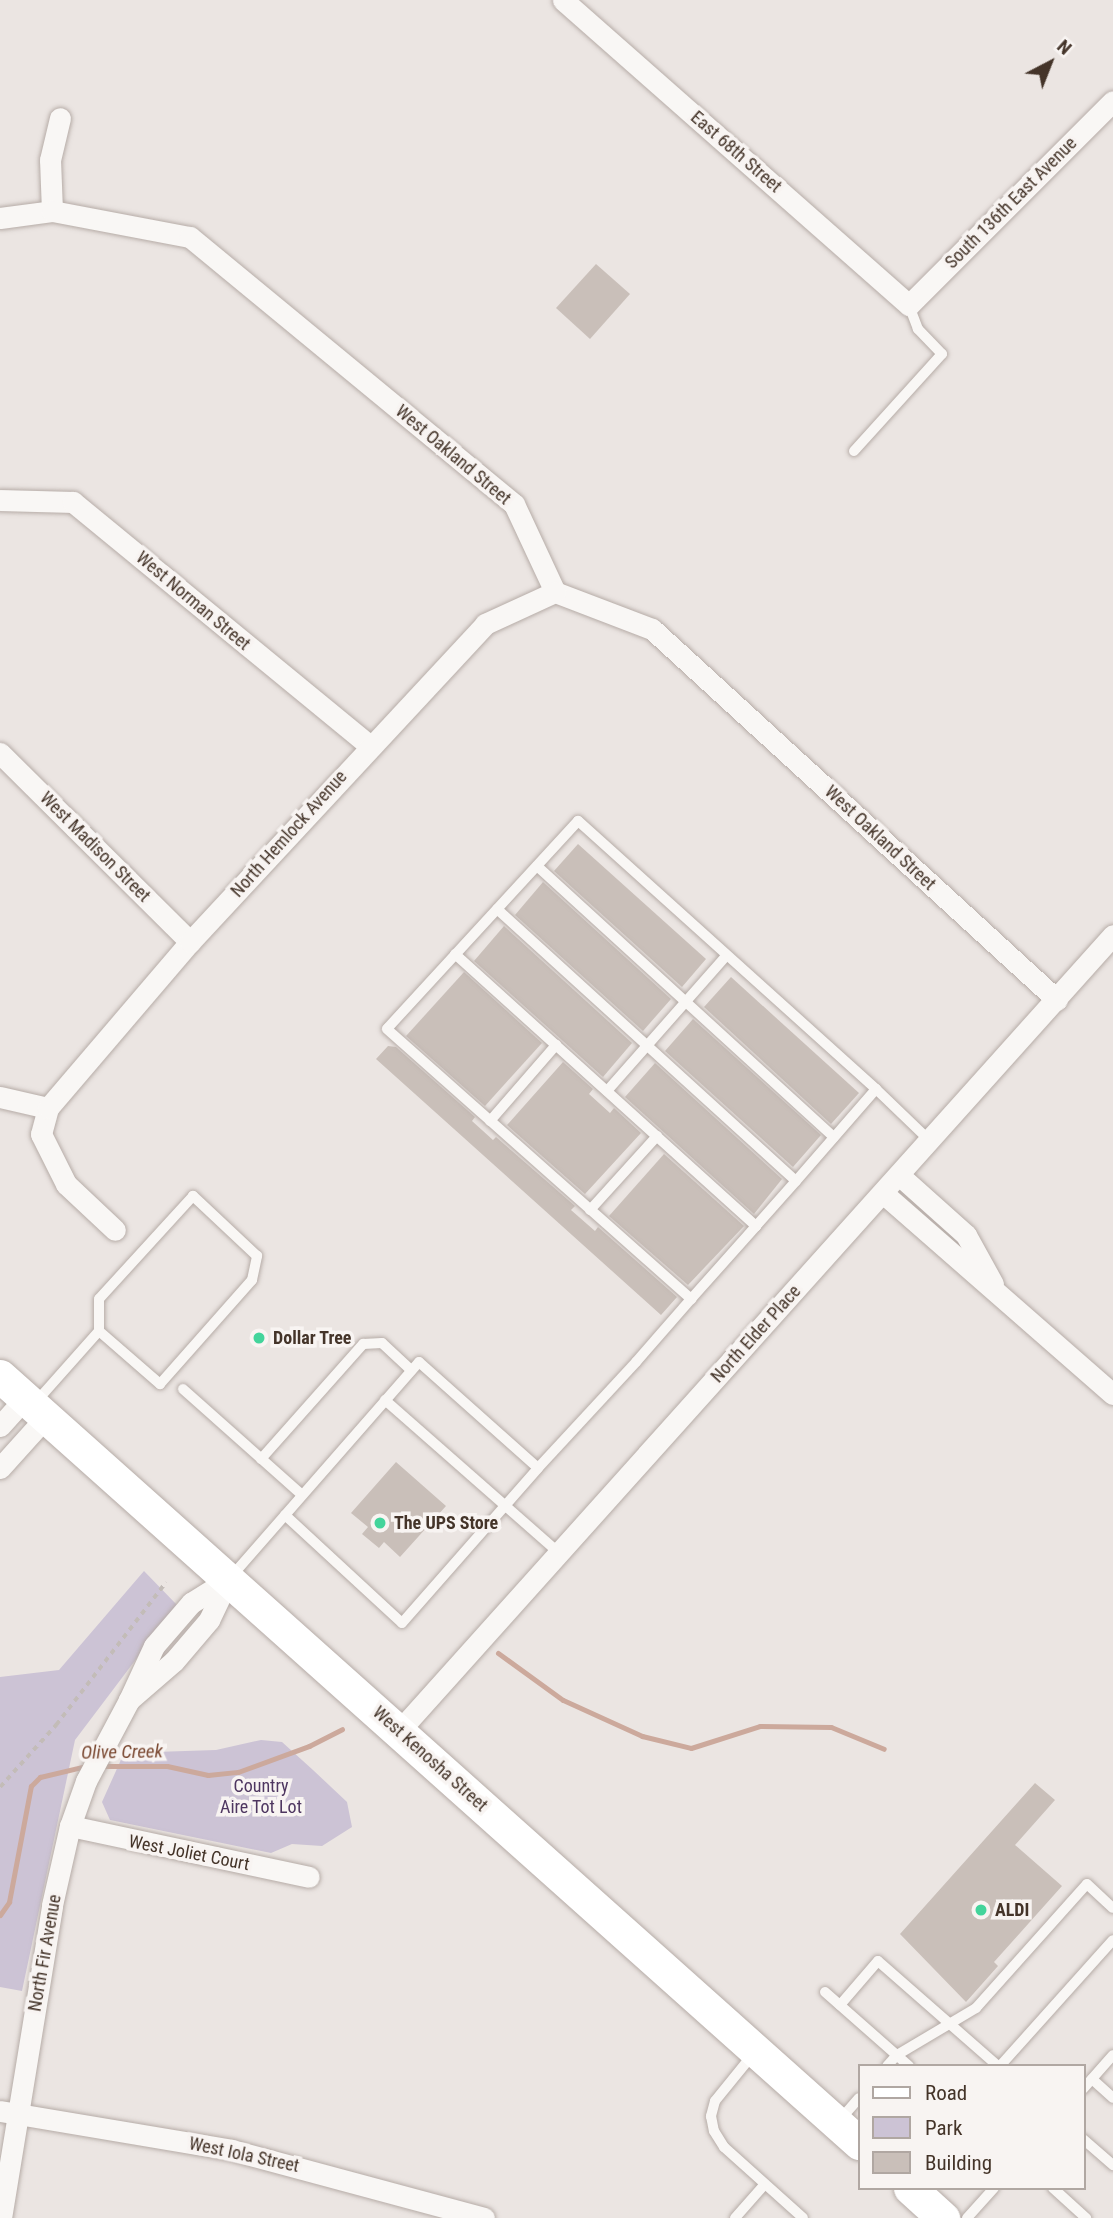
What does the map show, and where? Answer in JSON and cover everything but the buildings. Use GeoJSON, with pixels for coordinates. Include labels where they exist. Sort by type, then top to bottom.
{"type":"FeatureCollection","features":[{"type":"Feature","properties":{"kind":"main road","name":"West Kenosha Street"},"geometry":{"type":"LineString","coordinates":[[0,1376],[848,2133]]}},
{"type":"Feature","properties":{"kind":"main road"},"geometry":{"type":"LineString","coordinates":[[912,2190],[943,2218]]}},
{"type":"Feature","properties":{"kind":"street","name":"East 68th Street"},"geometry":{"type":"LineString","coordinates":[[563,0],[909,304]]}},
{"type":"Feature","properties":{"kind":"street","name":"South 136th East Avenue"},"geometry":{"type":"LineString","coordinates":[[909,304],[1113,101]]}},
{"type":"Feature","properties":{"kind":"street"},"geometry":{"type":"LineString","coordinates":[[52,211],[50,160],[60,118]]}},
{"type":"Feature","properties":{"kind":"street","name":"West Oakland Street"},"geometry":{"type":"LineString","coordinates":[[0,218],[52,211],[190,237],[514,504],[555,592],[652,629],[1057,1000]]}},
{"type":"Feature","properties":{"kind":"street","name":"West Norman Street"},"geometry":{"type":"LineString","coordinates":[[0,500],[73,502],[370,746]]}},
{"type":"Feature","properties":{"kind":"street","name":"North Hemlock Avenue"},"geometry":{"type":"LineString","coordinates":[[48,1108],[191,942],[485,624],[555,592]]}},
{"type":"Feature","properties":{"kind":"street","name":"West Madison Street"},"geometry":{"type":"LineString","coordinates":[[0,753],[191,942]]}},
{"type":"Feature","properties":{"kind":"street","name":"North Elder Place"},"geometry":{"type":"LineString","coordinates":[[399,1731],[1113,935]]}},
{"type":"Feature","properties":{"kind":"street"},"geometry":{"type":"LineString","coordinates":[[0,1097],[48,1108],[41,1135],[66,1184],[115,1230]]}},
{"type":"Feature","properties":{"kind":"street"},"geometry":{"type":"LineString","coordinates":[[899,1175],[965,1235],[990,1273],[993,1286]]}},
{"type":"Feature","properties":{"kind":"street"},"geometry":{"type":"LineString","coordinates":[[884,1193],[1113,1394]]}},
{"type":"Feature","properties":{"kind":"street"},"geometry":{"type":"LineString","coordinates":[[0,1426],[35,1407]]}},
{"type":"Feature","properties":{"kind":"street"},"geometry":{"type":"LineString","coordinates":[[0,1468],[35,1407]]}},
{"type":"Feature","properties":{"kind":"street","name":"North Fir Avenue"},"geometry":{"type":"LineString","coordinates":[[1,2218],[9,2112],[70,1826],[86,1781],[154,1646],[191,1603],[228,1580]]}},
{"type":"Feature","properties":{"kind":"street","name":"West Joliet Court"},"geometry":{"type":"LineString","coordinates":[[70,1826],[309,1877]]}},
{"type":"Feature","properties":{"kind":"street","name":"West Iola Street"},"geometry":{"type":"LineString","coordinates":[[9,2112],[263,2157],[484,2218]]}},
{"type":"Feature","properties":{"kind":"lane"},"geometry":{"type":"LineString","coordinates":[[854,451],[942,354],[918,329],[909,304]]}},
{"type":"Feature","properties":{"kind":"lane"},"geometry":{"type":"LineString","coordinates":[[691,1299],[387,1029],[578,821],[876,1089],[930,1141]]}},
{"type":"Feature","properties":{"kind":"lane"},"geometry":{"type":"LineString","coordinates":[[537,866],[834,1138]]}},
{"type":"Feature","properties":{"kind":"lane"},"geometry":{"type":"LineString","coordinates":[[496,909],[796,1181]]}},
{"type":"Feature","properties":{"kind":"lane"},"geometry":{"type":"LineString","coordinates":[[455,954],[756,1226]]}},
{"type":"Feature","properties":{"kind":"lane"},"geometry":{"type":"LineString","coordinates":[[607,1091],[727,955]]}},
{"type":"Feature","properties":{"kind":"lane"},"geometry":{"type":"LineString","coordinates":[[490,1121],[556,1045]]}},
{"type":"Feature","properties":{"kind":"lane"},"geometry":{"type":"LineString","coordinates":[[285,1515],[402,1623],[876,1089]]}},
{"type":"Feature","properties":{"kind":"lane"},"geometry":{"type":"LineString","coordinates":[[590,1210],[657,1136]]}},
{"type":"Feature","properties":{"kind":"lane"},"geometry":{"type":"LineString","coordinates":[[35,1407],[99,1331],[99,1299],[193,1196],[257,1256],[252,1280],[160,1384],[99,1331]]}},
{"type":"Feature","properties":{"kind":"lane"},"geometry":{"type":"LineString","coordinates":[[926,1230],[941,1213]]}},
{"type":"Feature","properties":{"kind":"lane"},"geometry":{"type":"LineString","coordinates":[[261,1459],[363,1344],[382,1343],[411,1370]]}},
{"type":"Feature","properties":{"kind":"lane"},"geometry":{"type":"LineString","coordinates":[[228,1580],[419,1362],[538,1468]]}},
{"type":"Feature","properties":{"kind":"lane"},"geometry":{"type":"LineString","coordinates":[[183,1389],[302,1495]]}},
{"type":"Feature","properties":{"kind":"lane"},"geometry":{"type":"LineString","coordinates":[[385,1400],[559,1553]]}},
{"type":"Feature","properties":{"kind":"lane"},"geometry":{"type":"LineString","coordinates":[[889,2064],[897,2055],[976,2008],[1087,1884],[1113,1908]]}},
{"type":"Feature","properties":{"kind":"lane"},"geometry":{"type":"LineString","coordinates":[[1001,2064],[1113,1940]]}},
{"type":"Feature","properties":{"kind":"lane"},"geometry":{"type":"LineString","coordinates":[[840,2005],[878,1961],[997,2064]]}},
{"type":"Feature","properties":{"kind":"lane"},"geometry":{"type":"LineString","coordinates":[[825,1992],[907,2064]]}},
{"type":"Feature","properties":{"kind":"lane"},"geometry":{"type":"LineString","coordinates":[[756,2051],[724,2086],[711,2116],[724,2147],[803,2218]]}},
{"type":"Feature","properties":{"kind":"lane"},"geometry":{"type":"LineString","coordinates":[[1085,2087],[1113,2055]]}},
{"type":"Feature","properties":{"kind":"lane"},"geometry":{"type":"LineString","coordinates":[[1092,2079],[1113,2098]]}},
{"type":"Feature","properties":{"kind":"lane"},"geometry":{"type":"LineString","coordinates":[[848,2133],[858,2101]]}},
{"type":"Feature","properties":{"kind":"lane"},"geometry":{"type":"LineString","coordinates":[[1085,2140],[1113,2165]]}},
{"type":"Feature","properties":{"kind":"lane"},"geometry":{"type":"LineString","coordinates":[[735,2218],[765,2183]]}},
{"type":"Feature","properties":{"kind":"lane"},"geometry":{"type":"LineString","coordinates":[[967,2218],[992,2190]]}},
{"type":"Feature","properties":{"kind":"lane"},"geometry":{"type":"LineString","coordinates":[[1055,2190],[1086,2218]]}},
{"type":"Feature","properties":{"kind":"path"},"geometry":{"type":"LineString","coordinates":[[0,1787],[56,1725],[166,1583]]}},
{"type":"Feature","properties":{"kind":"green space"},"geometry":{"type":"Polygon","coordinates":[[[144,1571],[177,1605],[75,1740],[22,1991],[0,1987],[0,1677],[59,1670],[144,1571]]]}},
{"type":"Feature","properties":{"kind":"green space","name":"Country Aire Tot Lot"},"geometry":{"type":"Polygon","coordinates":[[[261,1740],[282,1742],[347,1802],[352,1827],[322,1846],[292,1844],[271,1853],[110,1820],[102,1802],[124,1753],[216,1750],[261,1740]]]}},
{"type":"Feature","properties":{"kind":"waterway","name":"Olive Creek"},"geometry":{"type":"LineString","coordinates":[[498,1653],[563,1700],[642,1736],[691,1748],[760,1726],[831,1727],[884,1749]]}},
{"type":"Feature","properties":{"kind":"waterway","name":"Olive Creek"},"geometry":{"type":"LineString","coordinates":[[99,1766],[167,1766],[208,1775],[238,1772],[309,1746],[342,1729]]}},
{"type":"Feature","properties":{"kind":"waterway","name":"Olive Creek"},"geometry":{"type":"LineString","coordinates":[[0,1915],[9,1902],[31,1786],[40,1777],[86,1766]]}},
{"type":"Feature","properties":{"kind":"place","name":"Dollar Tree"},"geometry":{"type":"Point","coordinates":[259,1338]}},
{"type":"Feature","properties":{"kind":"place","name":"The UPS Store"},"geometry":{"type":"Point","coordinates":[380,1523]}},
{"type":"Feature","properties":{"kind":"place","name":"ALDI"},"geometry":{"type":"Point","coordinates":[981,1910]}}]}
